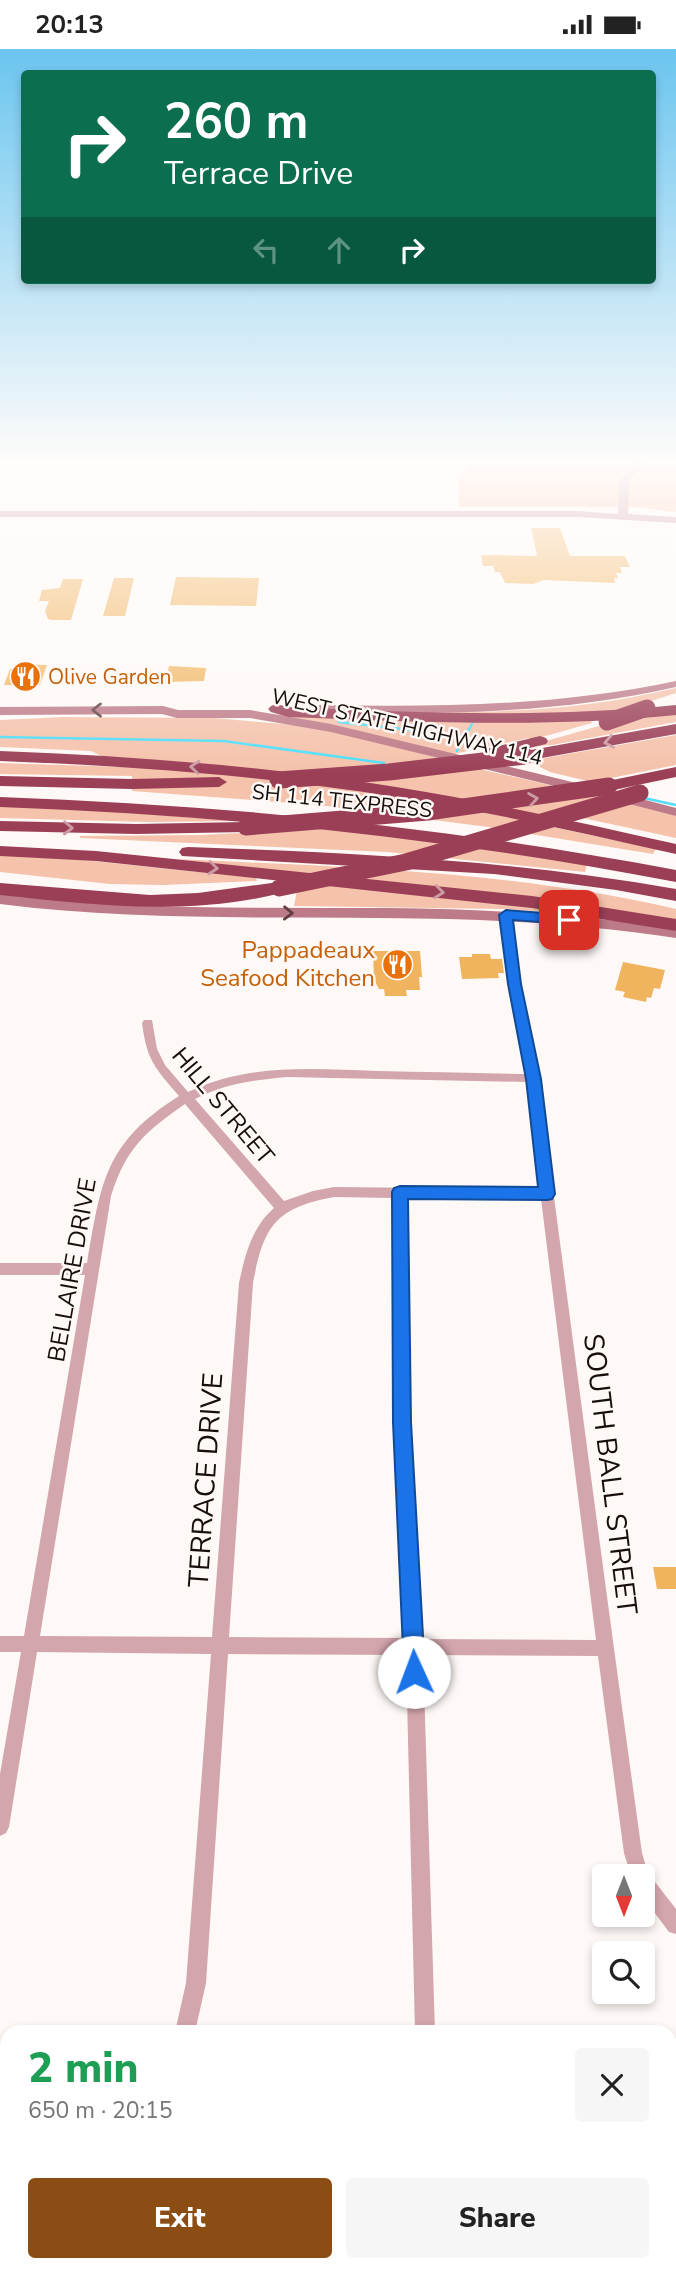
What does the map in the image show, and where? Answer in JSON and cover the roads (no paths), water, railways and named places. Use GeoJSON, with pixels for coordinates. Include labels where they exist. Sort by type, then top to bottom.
{"type":"FeatureCollection","features":[{"type":"Feature","properties":{"kind":"highway"},"geometry":{"type":"LineString","coordinates":[[278,780],[298,774],[433,762],[492,752],[607,722],[676,698]]}},
{"type":"Feature","properties":{"kind":"highway"},"geometry":{"type":"LineString","coordinates":[[276,709],[288,712],[510,720],[587,718],[676,710]]}},
{"type":"Feature","properties":{"kind":"highway"},"geometry":{"type":"LineString","coordinates":[[0,781],[132,784],[278,780],[400,771],[525,756],[676,729]]}},
{"type":"Feature","properties":{"kind":"highway"},"geometry":{"type":"LineString","coordinates":[[0,756],[181,766],[338,783],[438,799],[676,849]]}},
{"type":"Feature","properties":{"kind":"highway"},"geometry":{"type":"LineString","coordinates":[[0,826],[136,829],[246,827],[369,819],[609,786],[676,772]]}},
{"type":"Feature","properties":{"kind":"highway"},"geometry":{"type":"LineString","coordinates":[[0,889],[81,898],[152,901],[215,897],[279,888],[415,859],[676,782]]}},
{"type":"Feature","properties":{"kind":"highway","name":"SH 114 TEXPRESS"},"geometry":{"type":"LineString","coordinates":[[0,793],[159,798],[314,810],[476,830],[676,864]]}},
{"type":"Feature","properties":{"kind":"highway","name":"SH 114 TEXPRESS"},"geometry":{"type":"LineString","coordinates":[[0,802],[131,806],[304,818],[450,836],[676,876]]}},
{"type":"Feature","properties":{"kind":"highway"},"geometry":{"type":"LineString","coordinates":[[553,823],[584,821],[676,841]]}},
{"type":"Feature","properties":{"kind":"highway"},"geometry":{"type":"LineString","coordinates":[[0,843],[543,872],[676,895]]}},
{"type":"Feature","properties":{"kind":"highway"},"geometry":{"type":"LineString","coordinates":[[0,851],[96,856],[533,902],[676,925]]}},
{"type":"Feature","properties":{"kind":"highway"},"geometry":{"type":"LineString","coordinates":[[429,864],[446,870],[565,884],[676,905]]}},
{"type":"Feature","properties":{"kind":"highway"},"geometry":{"type":"LineString","coordinates":[[0,877],[103,887],[279,888]]}},
{"type":"Feature","properties":{"kind":"main road"},"geometry":{"type":"LineString","coordinates":[[163,710],[528,709],[587,703],[676,684]]}},
{"type":"Feature","properties":{"kind":"main road","name":"WEST STATE HIGHWAY 114"},"geometry":{"type":"LineString","coordinates":[[0,711],[163,710],[177,714],[250,714],[331,728],[676,811]]}},
{"type":"Feature","properties":{"kind":"main road"},"geometry":{"type":"LineString","coordinates":[[0,718],[29,718],[59,711]]}},
{"type":"Feature","properties":{"kind":"main road"},"geometry":{"type":"LineString","coordinates":[[0,898],[115,911],[506,915],[597,922],[676,933]]}},
{"type":"Feature","properties":{"kind":"street","name":"SOUTH BALL STREET"},"geometry":{"type":"LineString","coordinates":[[506,915],[514,984],[533,1079],[637,1864]]}},
{"type":"Feature","properties":{"kind":"street","name":"HILL STREET"},"geometry":{"type":"LineString","coordinates":[[148,1023],[149,1041],[154,1057],[186,1098],[283,1209]]}},
{"type":"Feature","properties":{"kind":"street","name":"BELLAIRE DRIVE"},"geometry":{"type":"LineString","coordinates":[[0,1827],[105,1196],[120,1154],[141,1131],[186,1098],[228,1079],[264,1073],[533,1079]]}},
{"type":"Feature","properties":{"kind":"street"},"geometry":{"type":"LineString","coordinates":[[400,1192],[402,1422],[414,1646],[425,2025]]}},
{"type":"Feature","properties":{"kind":"street","name":"TERRACE DRIVE"},"geometry":{"type":"LineString","coordinates":[[187,2025],[196,1983],[246,1283],[257,1237],[265,1223],[283,1209],[314,1194],[547,1194]]}},
{"type":"Feature","properties":{"kind":"street"},"geometry":{"type":"LineString","coordinates":[[0,1269],[93,1269]]}},
{"type":"Feature","properties":{"kind":"street"},"geometry":{"type":"LineString","coordinates":[[0,1644],[606,1648]]}},
{"type":"Feature","properties":{"kind":"street","name":"SOUTH BALL STREET"},"geometry":{"type":"LineString","coordinates":[[655,1897],[676,1925]]}},
{"type":"Feature","properties":{"kind":"waterway"},"geometry":{"type":"LineString","coordinates":[[339,722],[464,736]]}},
{"type":"Feature","properties":{"kind":"waterway"},"geometry":{"type":"LineString","coordinates":[[457,751],[472,724]]}},
{"type":"Feature","properties":{"kind":"waterway"},"geometry":{"type":"LineString","coordinates":[[0,737],[224,741],[384,763]]}},
{"type":"Feature","properties":{"kind":"waterway"},"geometry":{"type":"LineString","coordinates":[[644,798],[676,805]]}},
{"type":"Feature","properties":{"kind":"place","name":"Olive Garden"},"geometry":{"type":"Point","coordinates":[25,677]}},
{"type":"Feature","properties":{"kind":"place","name":"Pappadeaux Seafood Kitchen"},"geometry":{"type":"Point","coordinates":[398,964]}}]}
